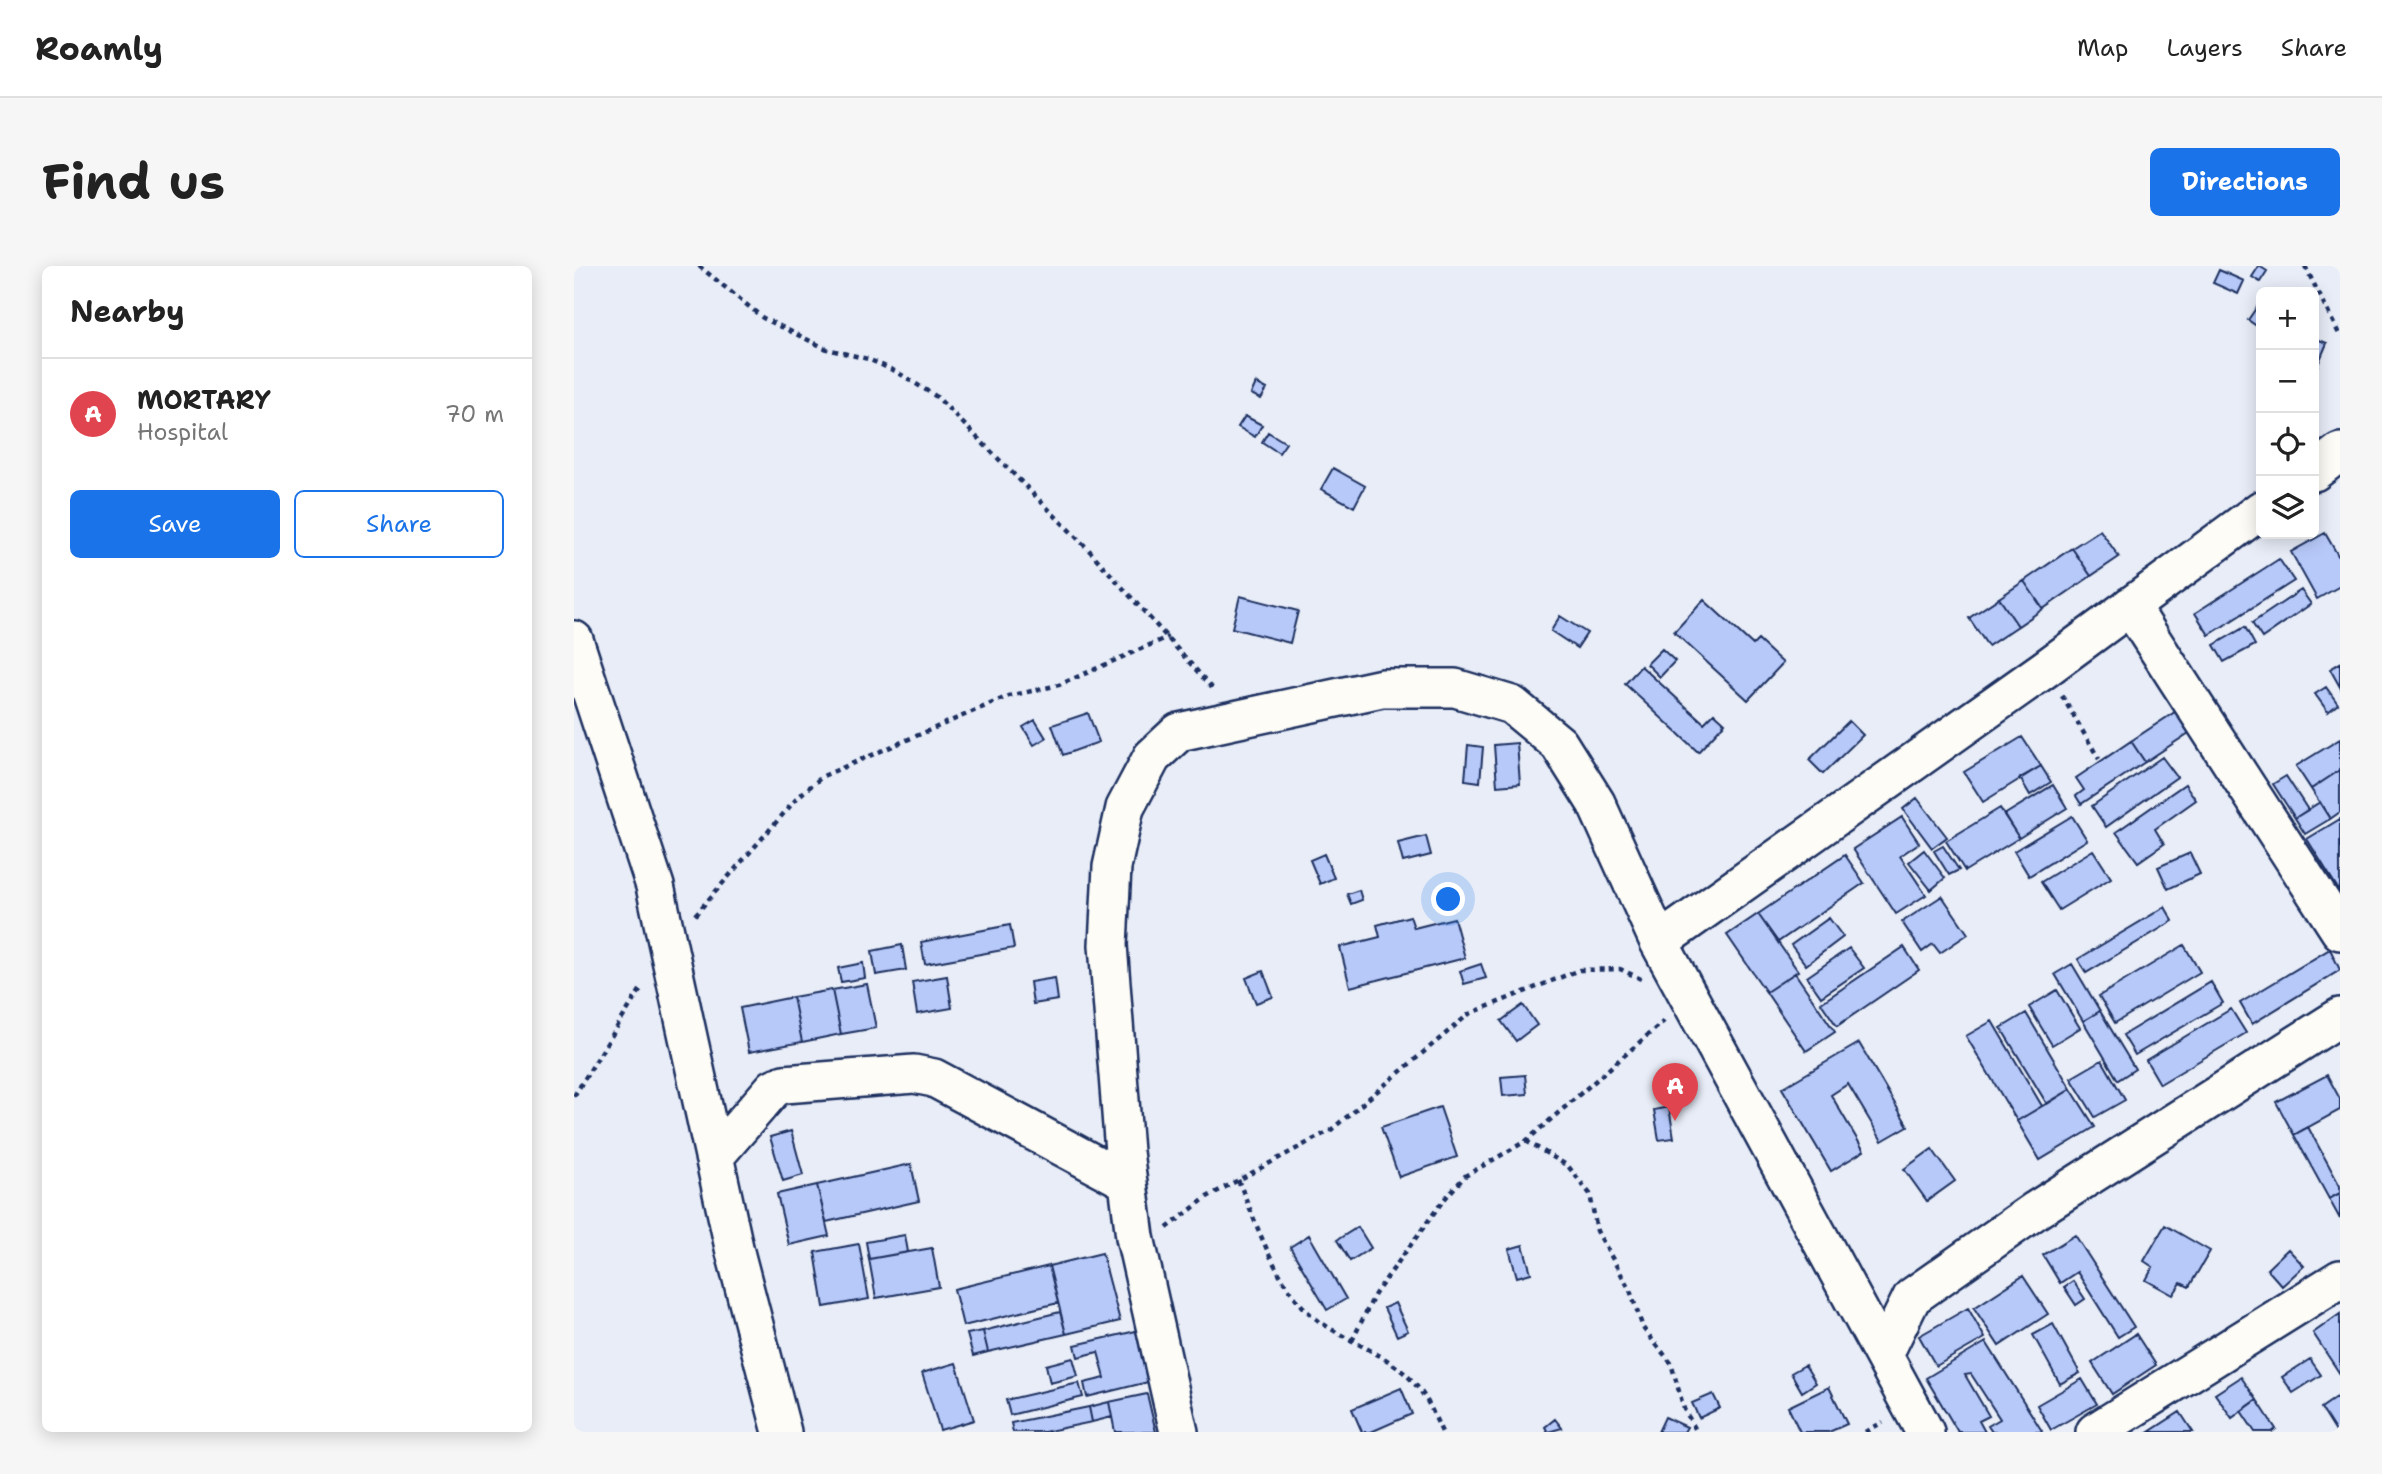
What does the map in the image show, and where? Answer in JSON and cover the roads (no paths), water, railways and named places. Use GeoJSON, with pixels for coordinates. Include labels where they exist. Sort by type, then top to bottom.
{"type":"FeatureCollection","features":[{"type":"Feature","properties":{"kind":"street"},"geometry":{"type":"LineString","coordinates":[[2319,468],[2340,452]]}},
{"type":"Feature","properties":{"kind":"street"},"geometry":{"type":"LineString","coordinates":[[1659,942],[2045,669],[2256,514]]}},
{"type":"Feature","properties":{"kind":"street"},"geometry":{"type":"LineString","coordinates":[[2130,606],[2340,931]]}},
{"type":"Feature","properties":{"kind":"street"},"geometry":{"type":"LineString","coordinates":[[574,640],[655,886],[735,1252],[782,1432]]}},
{"type":"Feature","properties":{"kind":"street"},"geometry":{"type":"LineString","coordinates":[[1180,1432],[1138,1251],[1128,1182],[1108,945],[1112,867],[1125,808],[1152,757],[1179,732],[1382,688],[1455,688],[1512,705],[1559,744],[1597,803],[1659,942],[1925,1432]]}},
{"type":"Feature","properties":{"kind":"street"},"geometry":{"type":"LineString","coordinates":[[1884,1354],[1912,1297],[2036,1210],[2340,1017]]}},
{"type":"Feature","properties":{"kind":"street"},"geometry":{"type":"LineString","coordinates":[[714,1157],[774,1088],[784,1084],[914,1074],[934,1078],[1128,1182]]}},
{"type":"Feature","properties":{"kind":"street"},"geometry":{"type":"LineString","coordinates":[[2095,1432],[2340,1279]]}},
{"type":"Feature","properties":{"kind":"place","name":"MORTARY"},"geometry":{"type":"Point","coordinates":[1675,1121]}}]}
